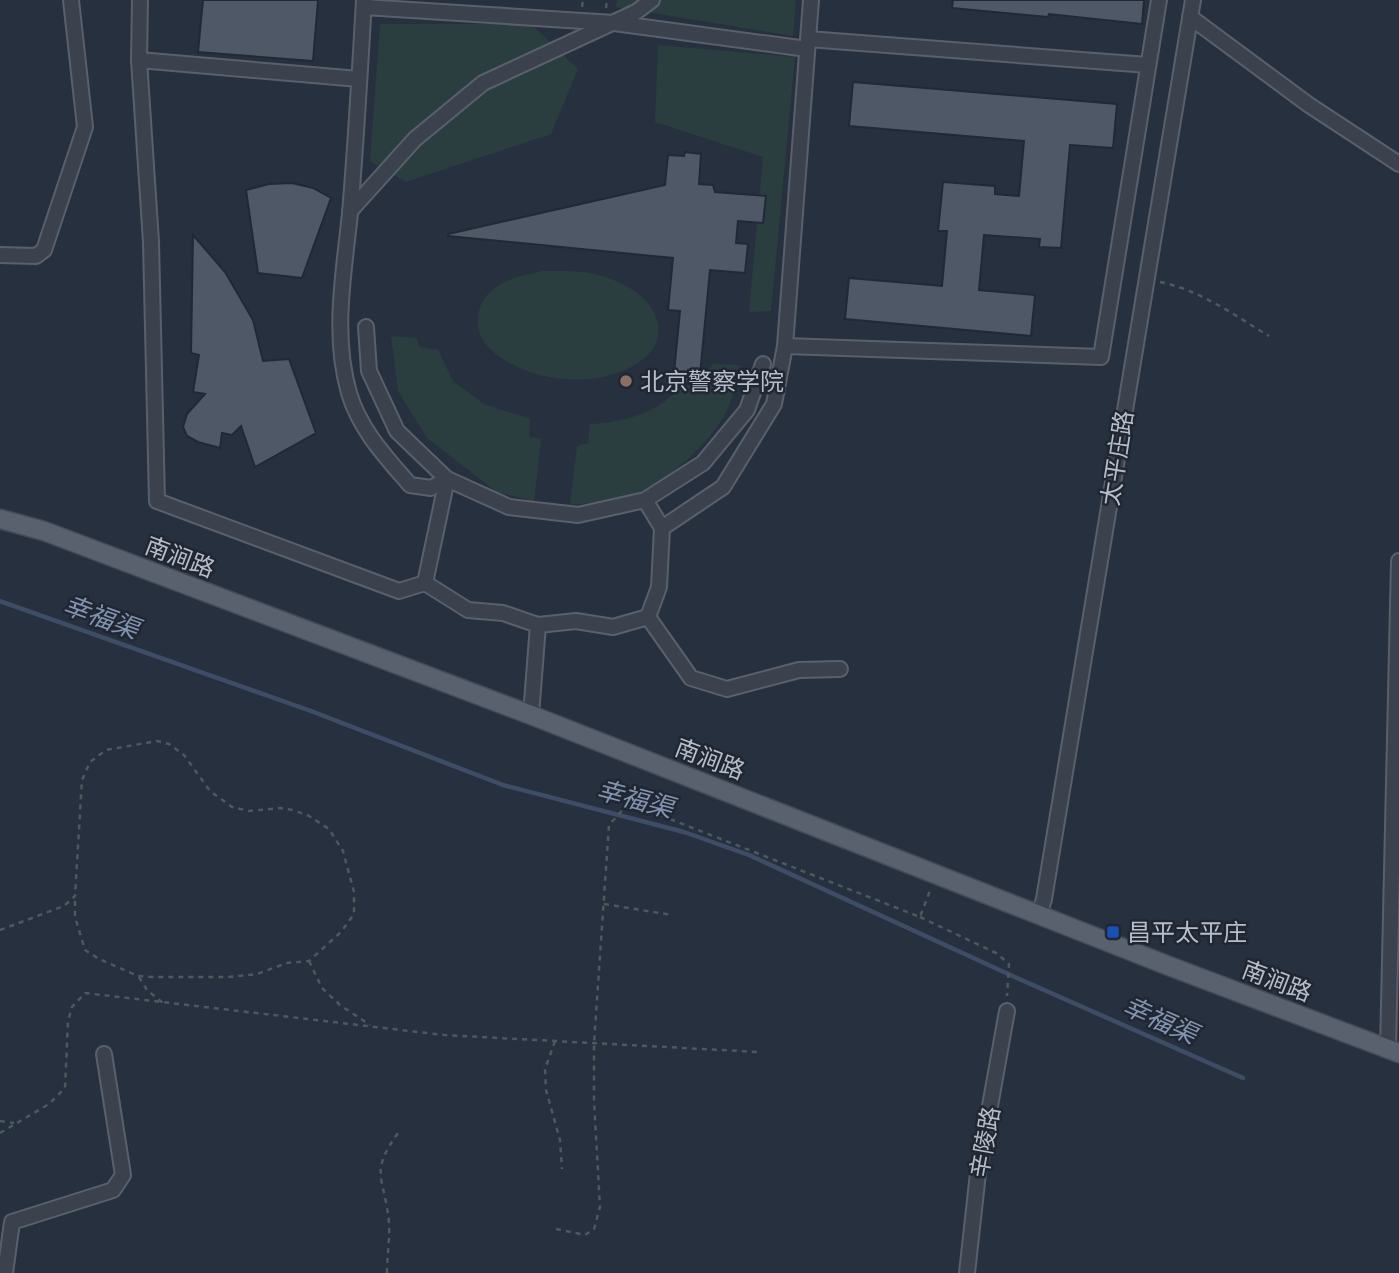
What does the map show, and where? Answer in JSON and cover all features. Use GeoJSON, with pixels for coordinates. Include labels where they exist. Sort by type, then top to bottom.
{"type":"FeatureCollection","features":[{"type":"Feature","properties":{"kind":"main road","name":"南涧路"},"geometry":{"type":"LineString","coordinates":[[0,519],[44,531],[531,715],[1394,1051]]}},
{"type":"Feature","properties":{"kind":"street"},"geometry":{"type":"LineString","coordinates":[[0,255],[36,256],[44,250],[85,127],[71,0]]}},
{"type":"Feature","properties":{"kind":"street"},"geometry":{"type":"LineString","coordinates":[[140,0],[139,60],[151,242],[157,501],[398,591],[425,583],[468,610],[503,613],[538,625],[576,621],[613,627],[648,617]]}},
{"type":"Feature","properties":{"kind":"street"},"geometry":{"type":"LineString","coordinates":[[350,211],[415,139],[484,83],[614,23],[652,0]]}},
{"type":"Feature","properties":{"kind":"street"},"geometry":{"type":"LineString","coordinates":[[662,528],[723,486],[774,404],[785,346],[811,0]]}},
{"type":"Feature","properties":{"kind":"street"},"geometry":{"type":"LineString","coordinates":[[785,346],[1101,357],[1159,0]]}},
{"type":"Feature","properties":{"kind":"street","name":"太平庄路"},"geometry":{"type":"LineString","coordinates":[[1039,915],[1044,899],[1193,0]]}},
{"type":"Feature","properties":{"kind":"street"},"geometry":{"type":"LineString","coordinates":[[447,478],[431,488],[410,485],[366,432],[350,395],[340,357],[364,4],[614,23],[807,44],[1148,65]]}},
{"type":"Feature","properties":{"kind":"street"},"geometry":{"type":"LineString","coordinates":[[1190,18],[1309,105],[1399,164]]}},
{"type":"Feature","properties":{"kind":"street"},"geometry":{"type":"LineString","coordinates":[[139,60],[359,79]]}},
{"type":"Feature","properties":{"kind":"street"},"geometry":{"type":"LineString","coordinates":[[366,327],[369,370],[397,431],[447,478],[509,507],[578,514],[645,500],[703,463],[747,410],[763,364]]}},
{"type":"Feature","properties":{"kind":"street"},"geometry":{"type":"LineString","coordinates":[[425,583],[447,478]]}},
{"type":"Feature","properties":{"kind":"street"},"geometry":{"type":"LineString","coordinates":[[645,500],[662,528],[659,587],[648,617]]}},
{"type":"Feature","properties":{"kind":"street"},"geometry":{"type":"LineString","coordinates":[[1394,1051],[1399,561]]}},
{"type":"Feature","properties":{"kind":"street"},"geometry":{"type":"LineString","coordinates":[[648,617],[691,678],[727,689],[799,670],[840,668]]}},
{"type":"Feature","properties":{"kind":"street"},"geometry":{"type":"LineString","coordinates":[[531,715],[538,625]]}},
{"type":"Feature","properties":{"kind":"street","name":"辛陵路"},"geometry":{"type":"LineString","coordinates":[[967,1273],[978,1173],[1007,1011]]}},
{"type":"Feature","properties":{"kind":"street"},"geometry":{"type":"LineString","coordinates":[[5,1273],[12,1222],[113,1190],[123,1175],[104,1054]]}},
{"type":"Feature","properties":{"kind":"path"},"geometry":{"type":"LineString","coordinates":[[1146,279],[1178,285],[1198,294],[1269,336]]}},
{"type":"Feature","properties":{"kind":"path"},"geometry":{"type":"LineString","coordinates":[[157,741],[169,744],[184,755],[210,791],[232,807],[249,811],[280,808],[293,810],[309,816],[329,829],[343,851],[354,892],[354,914],[341,932],[309,961],[287,963],[257,974],[228,977],[138,976],[85,950],[75,917],[75,896],[82,780],[90,762],[106,750],[157,741]]}},
{"type":"Feature","properties":{"kind":"path"},"geometry":{"type":"LineString","coordinates":[[556,1229],[585,1235],[594,1229],[600,1207],[594,1101],[594,1043],[609,825],[629,803],[920,917],[996,953],[1009,964],[1008,985]]}},
{"type":"Feature","properties":{"kind":"path"},"geometry":{"type":"LineString","coordinates":[[920,917],[936,874]]}},
{"type":"Feature","properties":{"kind":"path"},"geometry":{"type":"LineString","coordinates":[[0,930],[64,906],[75,896]]}},
{"type":"Feature","properties":{"kind":"path"},"geometry":{"type":"LineString","coordinates":[[604,904],[672,915]]}},
{"type":"Feature","properties":{"kind":"path"},"geometry":{"type":"LineString","coordinates":[[309,961],[322,988],[340,1005],[372,1027]]}},
{"type":"Feature","properties":{"kind":"path"},"geometry":{"type":"LineString","coordinates":[[138,976],[147,990],[163,1003]]}},
{"type":"Feature","properties":{"kind":"path"},"geometry":{"type":"LineString","coordinates":[[0,1133],[49,1104],[65,1088],[68,1021],[72,1007],[85,993],[444,1035],[758,1052]]}},
{"type":"Feature","properties":{"kind":"path"},"geometry":{"type":"LineString","coordinates":[[555,1041],[545,1069],[546,1090],[560,1140],[562,1169]]}},
{"type":"Feature","properties":{"kind":"path"},"geometry":{"type":"LineString","coordinates":[[0,1121],[14,1123]]}},
{"type":"Feature","properties":{"kind":"path"},"geometry":{"type":"LineString","coordinates":[[387,1273],[389,1224],[379,1176],[388,1147],[401,1129]]}},
{"type":"Feature","properties":{"kind":"green space"},"geometry":{"type":"Polygon","coordinates":[[[617,0],[796,0],[793,36],[616,7],[617,0]]]}},
{"type":"Feature","properties":{"kind":"green space"},"geometry":{"type":"Polygon","coordinates":[[[380,24],[531,24],[578,69],[551,134],[406,182],[370,161],[380,24]]]}},
{"type":"Feature","properties":{"kind":"green space"},"geometry":{"type":"Polygon","coordinates":[[[658,45],[795,57],[771,311],[749,312],[763,157],[655,122],[658,45]]]}},
{"type":"Feature","properties":{"kind":"green space"},"geometry":{"type":"Polygon","coordinates":[[[542,271],[595,274],[629,287],[639,294],[654,312],[658,335],[654,348],[640,362],[622,371],[590,379],[554,378],[519,368],[504,360],[482,339],[478,326],[481,306],[486,297],[501,284],[542,271]]]}},
{"type":"Feature","properties":{"kind":"green space"},"geometry":{"type":"Polygon","coordinates":[[[391,336],[416,338],[420,347],[438,350],[453,381],[484,404],[530,419],[529,437],[541,439],[534,501],[497,492],[427,438],[398,391],[391,336]]]}},
{"type":"Feature","properties":{"kind":"green space"},"geometry":{"type":"Polygon","coordinates":[[[713,364],[740,365],[726,412],[700,447],[651,487],[605,501],[570,505],[577,446],[588,443],[590,424],[623,420],[655,408],[695,371],[707,371],[713,364]]]}},
{"type":"Feature","properties":{"kind":"building"},"geometry":{"type":"Polygon","coordinates":[[[203,0],[318,0],[313,61],[198,52],[203,0]]]}},
{"type":"Feature","properties":{"kind":"building"},"geometry":{"type":"Polygon","coordinates":[[[953,0],[1144,0],[1142,24],[1049,14],[1048,17],[952,8],[953,0]]]}},
{"type":"Feature","properties":{"kind":"building"},"geometry":{"type":"Polygon","coordinates":[[[853,82],[1117,104],[1113,148],[1070,145],[1061,248],[1039,247],[1040,239],[984,235],[979,290],[1035,295],[1031,336],[845,319],[849,278],[942,286],[947,231],[938,231],[943,182],[995,186],[995,194],[1019,196],[1024,141],[849,126],[853,82]]]}},
{"type":"Feature","properties":{"kind":"building"},"geometry":{"type":"Polygon","coordinates":[[[685,152],[701,154],[699,184],[713,185],[715,192],[766,196],[763,223],[738,221],[736,243],[748,244],[745,273],[710,270],[699,385],[673,383],[680,311],[668,310],[673,258],[448,236],[665,185],[668,155],[684,156],[685,152]]]}},
{"type":"Feature","properties":{"kind":"building"},"geometry":{"type":"Polygon","coordinates":[[[292,183],[313,188],[331,198],[302,278],[258,273],[246,190],[269,184],[292,183]]]}},
{"type":"Feature","properties":{"kind":"building"},"geometry":{"type":"Polygon","coordinates":[[[193,235],[225,272],[253,320],[263,361],[289,359],[316,433],[255,467],[241,426],[232,435],[222,433],[220,448],[187,436],[183,427],[187,414],[205,394],[193,392],[199,355],[191,353],[193,235]]]}},
{"type":"Feature","properties":{"kind":"waterway","name":"幸福渠"},"geometry":{"type":"LineString","coordinates":[[0,601],[311,711],[503,785],[684,832],[749,855],[1243,1078]]}},
{"type":"Feature","properties":{"kind":"place","name":"北京警察学院"},"geometry":{"type":"Point","coordinates":[626,381]}},
{"type":"Feature","properties":{"kind":"place","name":"昌平太平庄"},"geometry":{"type":"Point","coordinates":[1113,932]}}]}
